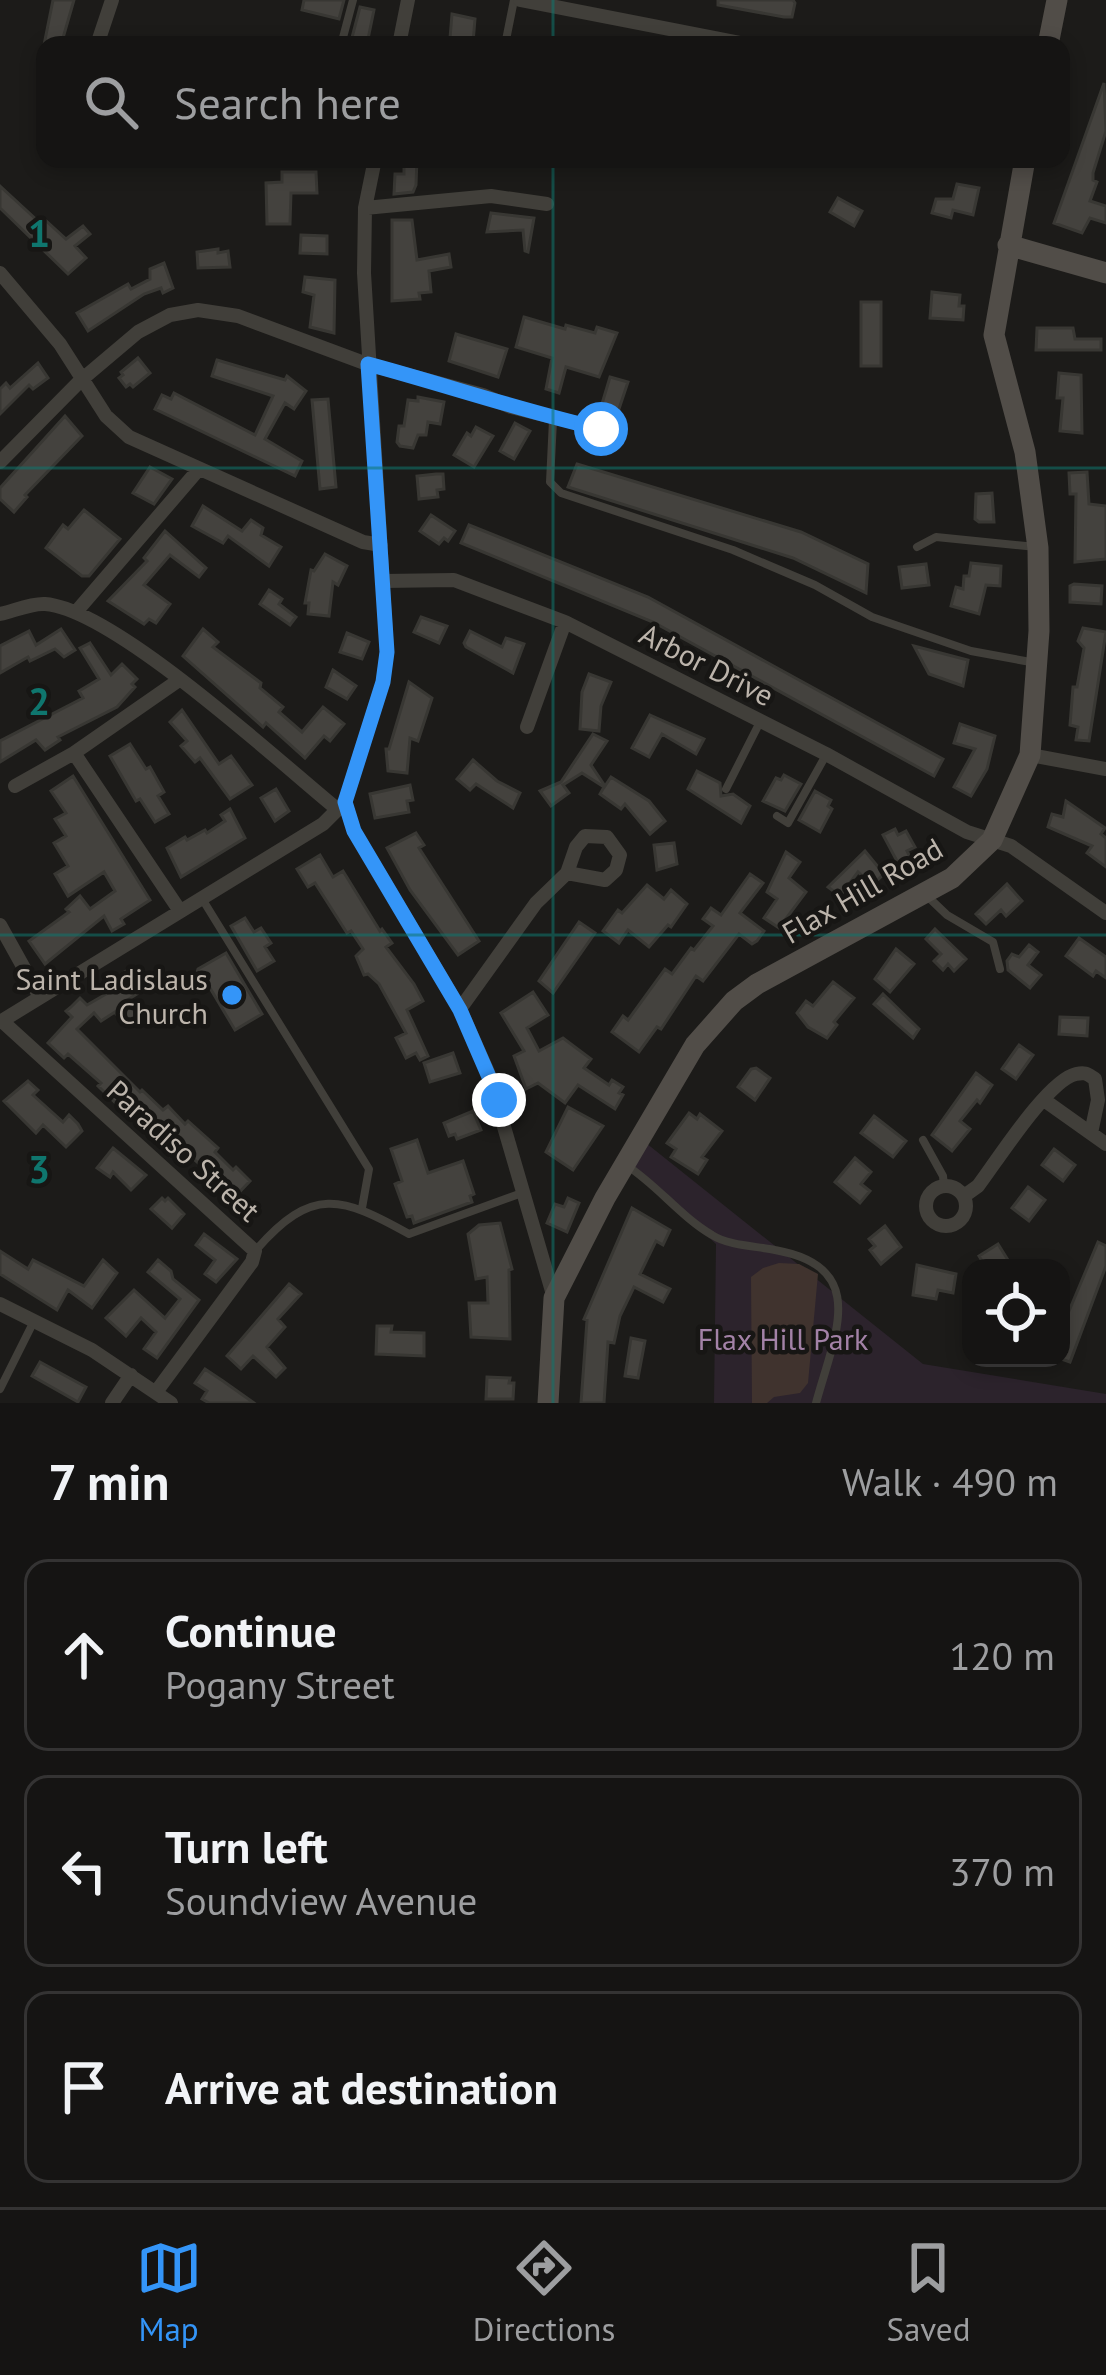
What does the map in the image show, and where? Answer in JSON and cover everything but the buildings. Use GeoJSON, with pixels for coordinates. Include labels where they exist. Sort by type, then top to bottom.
{"type":"FeatureCollection","features":[{"type":"Feature","properties":{"kind":"main road"},"geometry":{"type":"LineString","coordinates":[[1050,36],[1057,0]]}},
{"type":"Feature","properties":{"kind":"main road","name":"Flax Hill Road"},"geometry":{"type":"LineString","coordinates":[[548,1403],[554,1298],[695,1046],[734,1001],[757,983],[952,878],[992,840],[1030,755],[1038,664],[1038,548],[1025,452],[994,334],[1023,168]]}},
{"type":"Feature","properties":{"kind":"main road"},"geometry":{"type":"LineString","coordinates":[[1008,245],[1106,274]]}},
{"type":"Feature","properties":{"kind":"street"},"geometry":{"type":"LineString","coordinates":[[100,36],[112,0]]}},
{"type":"Feature","properties":{"kind":"street"},"geometry":{"type":"LineString","coordinates":[[401,36],[408,0]]}},
{"type":"Feature","properties":{"kind":"street"},"geometry":{"type":"LineString","coordinates":[[517,0],[704,36]]}},
{"type":"Feature","properties":{"kind":"street"},"geometry":{"type":"LineString","coordinates":[[1,1022],[323,824],[341,806],[383,682],[387,652],[368,364],[365,208],[373,168]]}},
{"type":"Feature","properties":{"kind":"street"},"geometry":{"type":"LineString","coordinates":[[365,208],[490,196],[547,204]]}},
{"type":"Feature","properties":{"kind":"street"},"geometry":{"type":"LineString","coordinates":[[0,273],[60,344],[106,416],[129,437],[363,542],[381,545]]}},
{"type":"Feature","properties":{"kind":"street"},"geometry":{"type":"LineString","coordinates":[[0,462],[80,381],[139,332],[170,315],[198,310],[238,316],[368,364],[601,429]]}},
{"type":"Feature","properties":{"kind":"street"},"geometry":{"type":"LineString","coordinates":[[76,612],[199,469]]}},
{"type":"Feature","properties":{"kind":"street","name":"Arbor Drive"},"geometry":{"type":"LineString","coordinates":[[384,581],[454,580],[565,622],[826,754],[967,832],[1011,846],[1106,913]]}},
{"type":"Feature","properties":{"kind":"street"},"geometry":{"type":"LineString","coordinates":[[0,614],[42,604],[76,612],[122,638],[341,806],[460,1010],[499,1100],[554,1298]]}},
{"type":"Feature","properties":{"kind":"street"},"geometry":{"type":"LineString","coordinates":[[527,728],[565,622]]}},
{"type":"Feature","properties":{"kind":"street"},"geometry":{"type":"LineString","coordinates":[[15,786],[74,753],[179,680]]}},
{"type":"Feature","properties":{"kind":"street"},"geometry":{"type":"LineString","coordinates":[[74,753],[180,910]]}},
{"type":"Feature","properties":{"kind":"street"},"geometry":{"type":"LineString","coordinates":[[1030,755],[1106,769]]}},
{"type":"Feature","properties":{"kind":"street"},"geometry":{"type":"LineString","coordinates":[[460,1010],[536,903],[567,873]]}},
{"type":"Feature","properties":{"kind":"street"},"geometry":{"type":"LineString","coordinates":[[0,925],[40,997]]}},
{"type":"Feature","properties":{"kind":"street","name":"Paradiso Street"},"geometry":{"type":"LineString","coordinates":[[1,1022],[255,1251],[252,1262],[156,1392]]}},
{"type":"Feature","properties":{"kind":"street"},"geometry":{"type":"LineString","coordinates":[[964,1196],[978,1186],[1044,1100],[1073,1074],[1085,1073],[1095,1079],[1098,1100],[1091,1133]]}},
{"type":"Feature","properties":{"kind":"street"},"geometry":{"type":"LineString","coordinates":[[1044,1100],[1106,1144]]}},
{"type":"Feature","properties":{"kind":"street"},"geometry":{"type":"LineString","coordinates":[[944,1186],[964,1196],[966,1210],[960,1222],[940,1226],[929,1218],[926,1206],[929,1195],[944,1186]]}},
{"type":"Feature","properties":{"kind":"street"},"geometry":{"type":"LineString","coordinates":[[0,1304],[131,1375],[171,1403]]}},
{"type":"Feature","properties":{"kind":"street"},"geometry":{"type":"LineString","coordinates":[[112,1403],[131,1375]]}},
{"type":"Feature","properties":{"kind":"lane"},"geometry":{"type":"LineString","coordinates":[[343,36],[353,0]]}},
{"type":"Feature","properties":{"kind":"lane"},"geometry":{"type":"LineString","coordinates":[[507,36],[517,0]]}},
{"type":"Feature","properties":{"kind":"lane"},"geometry":{"type":"LineString","coordinates":[[554,418],[550,482],[561,494],[733,550],[872,616],[971,651],[1038,664]]}},
{"type":"Feature","properties":{"kind":"lane"},"geometry":{"type":"LineString","coordinates":[[917,547],[936,538],[1038,548]]}},
{"type":"Feature","properties":{"kind":"lane"},"geometry":{"type":"LineString","coordinates":[[726,789],[761,721]]}},
{"type":"Feature","properties":{"kind":"lane"},"geometry":{"type":"LineString","coordinates":[[777,816],[793,825],[826,754]]}},
{"type":"Feature","properties":{"kind":"lane"},"geometry":{"type":"LineString","coordinates":[[925,894],[947,915],[993,942],[1000,969]]}},
{"type":"Feature","properties":{"kind":"lane"},"geometry":{"type":"LineString","coordinates":[[201,897],[369,1169],[362,1208]]}},
{"type":"Feature","properties":{"kind":"lane"},"geometry":{"type":"LineString","coordinates":[[923,1140],[944,1186]]}},
{"type":"Feature","properties":{"kind":"lane"},"geometry":{"type":"LineString","coordinates":[[625,1164],[714,1237],[802,1255],[829,1274],[838,1294],[838,1319],[816,1403]]}},
{"type":"Feature","properties":{"kind":"lane"},"geometry":{"type":"LineString","coordinates":[[255,1251],[295,1215],[319,1202],[362,1208],[409,1234],[524,1192]]}},
{"type":"Feature","properties":{"kind":"lane"},"geometry":{"type":"LineString","coordinates":[[0,1389],[34,1319]]}},
{"type":"Feature","properties":{"kind":"green space","name":"Flax Hill Park"},"geometry":{"type":"Polygon","coordinates":[[[646,1143],[923,1364],[1106,1394],[1106,1403],[714,1403],[716,1244],[633,1168],[646,1143]]]}},
{"type":"Feature","properties":{"kind":"shaded area"},"geometry":{"type":"Polygon","coordinates":[[[779,1263],[799,1264],[818,1274],[808,1383],[800,1393],[752,1403],[751,1277],[779,1263]]]}},
{"type":"Feature","properties":{"kind":"place","name":"Saint Ladislaus Church"},"geometry":{"type":"Point","coordinates":[232,995]}},
{"type":"Feature","properties":{"kind":"route"},"geometry":{"type":"LineString","coordinates":[[499,1100],[460,1010],[354,831],[345,802],[383,682],[387,652],[368,364],[601,429]]}}]}
